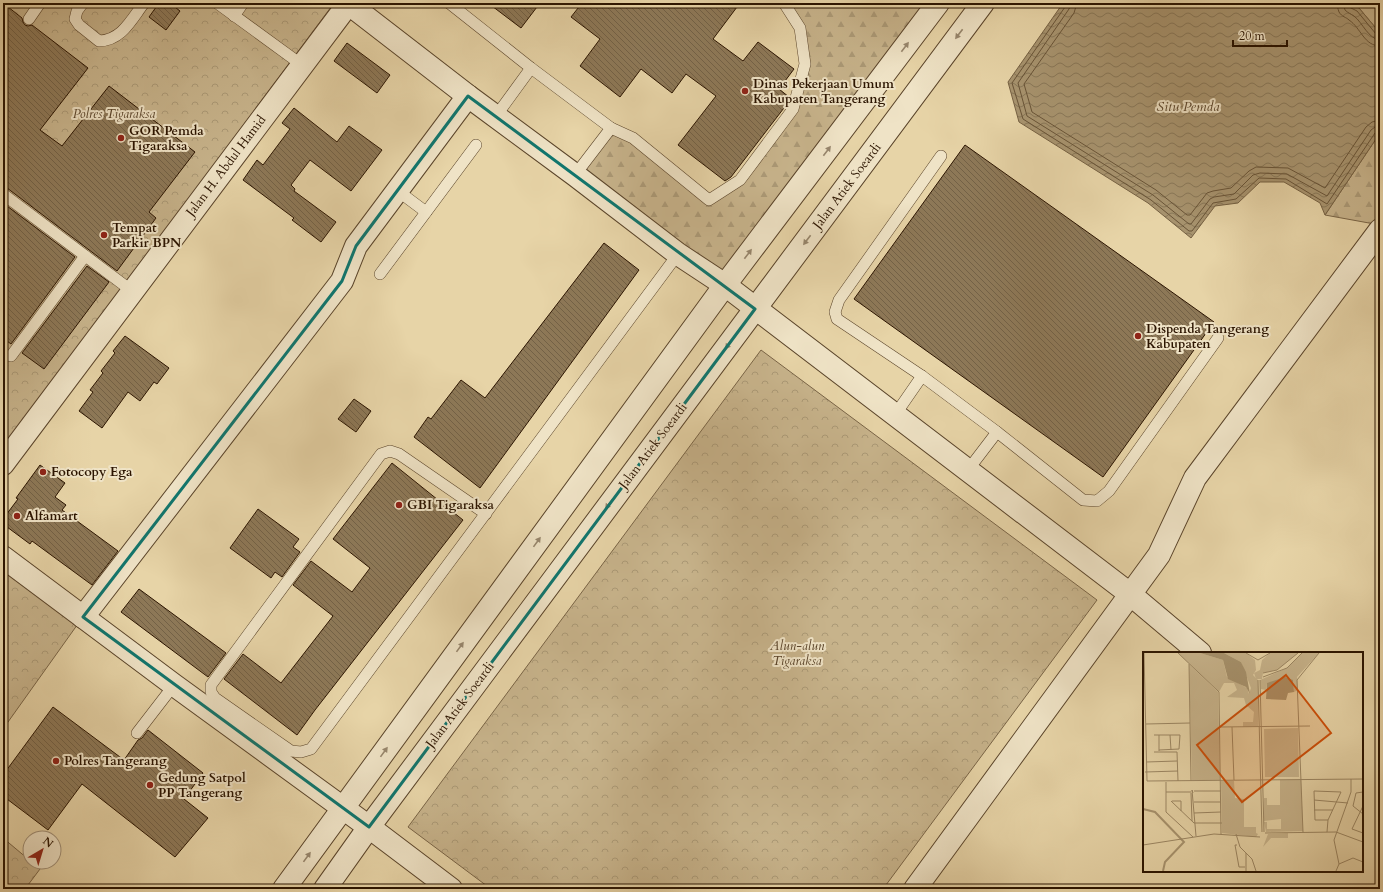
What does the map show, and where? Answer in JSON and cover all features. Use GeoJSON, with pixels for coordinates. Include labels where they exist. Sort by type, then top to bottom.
{"type":"FeatureCollection","features":[{"type":"Feature","properties":{"kind":"street"},"geometry":{"type":"LineString","coordinates":[[349,3],[468,96],[575,175],[678,254],[725,286],[968,470],[1130,594],[1199,652]]}},
{"type":"Feature","properties":{"kind":"street","name":"Jalan H. Abdul Hamid"},"geometry":{"type":"LineString","coordinates":[[3,464],[349,3]]}},
{"type":"Feature","properties":{"kind":"street"},"geometry":{"type":"LineString","coordinates":[[284,889],[725,286],[938,3]]}},
{"type":"Feature","properties":{"kind":"street","name":"Jalan Atiek Soeardi"},"geometry":{"type":"LineString","coordinates":[[325,889],[369,827],[983,3]]}},
{"type":"Feature","properties":{"kind":"street"},"geometry":{"type":"LineString","coordinates":[[83,617],[342,281],[356,246],[468,96]]}},
{"type":"Feature","properties":{"kind":"street"},"geometry":{"type":"LineString","coordinates":[[915,889],[1159,555],[1195,478],[1380,230]]}},
{"type":"Feature","properties":{"kind":"street"},"geometry":{"type":"LineString","coordinates":[[3,558],[451,889]]}},
{"type":"Feature","properties":{"kind":"lane"},"geometry":{"type":"LineString","coordinates":[[29,19],[40,3]]}},
{"type":"Feature","properties":{"kind":"lane"},"geometry":{"type":"LineString","coordinates":[[83,3],[77,11],[75,19],[79,25],[99,41],[108,41],[119,36],[144,3]]}},
{"type":"Feature","properties":{"kind":"lane"},"geometry":{"type":"LineString","coordinates":[[217,3],[302,65]]}},
{"type":"Feature","properties":{"kind":"lane"},"geometry":{"type":"LineString","coordinates":[[234,16],[243,3]]}},
{"type":"Feature","properties":{"kind":"lane"},"geometry":{"type":"LineString","coordinates":[[449,3],[531,68],[611,128],[633,138],[709,200],[740,180],[793,109],[805,64],[800,28],[784,3]]}},
{"type":"Feature","properties":{"kind":"lane"},"geometry":{"type":"LineString","coordinates":[[496,116],[531,68]]}},
{"type":"Feature","properties":{"kind":"lane"},"geometry":{"type":"LineString","coordinates":[[575,175],[611,128]]}},
{"type":"Feature","properties":{"kind":"lane"},"geometry":{"type":"LineString","coordinates":[[380,274],[476,145]]}},
{"type":"Feature","properties":{"kind":"lane"},"geometry":{"type":"LineString","coordinates":[[941,156],[839,300],[835,312],[837,319],[922,376],[997,432],[1083,500],[1097,501],[1109,491],[1218,338]]}},
{"type":"Feature","properties":{"kind":"lane"},"geometry":{"type":"LineString","coordinates":[[398,191],[426,212]]}},
{"type":"Feature","properties":{"kind":"lane"},"geometry":{"type":"LineString","coordinates":[[3,194],[132,291]]}},
{"type":"Feature","properties":{"kind":"lane"},"geometry":{"type":"LineString","coordinates":[[486,514],[399,454],[390,451],[381,454],[211,685],[211,692],[215,698],[291,751],[301,752],[311,749],[486,514],[678,254]]}},
{"type":"Feature","properties":{"kind":"lane"},"geometry":{"type":"LineString","coordinates":[[11,356],[85,256]]}},
{"type":"Feature","properties":{"kind":"lane"},"geometry":{"type":"LineString","coordinates":[[895,415],[922,376]]}},
{"type":"Feature","properties":{"kind":"lane"},"geometry":{"type":"LineString","coordinates":[[968,470],[997,432]]}},
{"type":"Feature","properties":{"kind":"lane"},"geometry":{"type":"LineString","coordinates":[[137,733],[174,684]]}},
{"type":"Feature","properties":{"kind":"highlighted area"},"geometry":{"type":"Polygon","coordinates":[[[468,96],[755,309],[369,827],[83,617],[342,281],[356,246],[468,96]]]}},
{"type":"Feature","properties":{"kind":"green space","name":"Polres Tigaraksa"},"geometry":{"type":"Polygon","coordinates":[[[3,3],[334,3],[3,449],[3,3]]]}},
{"type":"Feature","properties":{"kind":"green space"},"geometry":{"type":"Polygon","coordinates":[[[785,3],[938,3],[725,285],[575,175],[611,128],[710,200],[740,180],[793,109],[805,64],[800,28],[785,3]]]}},
{"type":"Feature","properties":{"kind":"green space"},"geometry":{"type":"Polygon","coordinates":[[[1349,3],[1380,3],[1380,33],[1359,8],[1349,3]]]}},
{"type":"Feature","properties":{"kind":"green space"},"geometry":{"type":"Polygon","coordinates":[[[1380,133],[1380,225],[1325,215],[1380,133]]]}},
{"type":"Feature","properties":{"kind":"green space","name":"Alun-alun Tigaraksa"},"geometry":{"type":"Polygon","coordinates":[[[761,350],[1097,600],[883,889],[491,889],[408,827],[761,350]]]}},
{"type":"Feature","properties":{"kind":"green space"},"geometry":{"type":"Polygon","coordinates":[[[3,563],[80,621],[3,729],[3,563]]]}},
{"type":"Feature","properties":{"kind":"green space"},"geometry":{"type":"Polygon","coordinates":[[[3,838],[22,854],[22,870],[39,870],[25,889],[3,889],[3,838]]]}},
{"type":"Feature","properties":{"kind":"water","name":"Situ Pemda"},"geometry":{"type":"Polygon","coordinates":[[[1063,3],[1349,3],[1359,8],[1380,33],[1380,133],[1325,215],[1320,203],[1284,182],[1260,182],[1238,203],[1215,206],[1191,238],[1148,203],[1019,122],[1008,82],[1063,3]]]}},
{"type":"Feature","properties":{"kind":"building"},"geometry":{"type":"Polygon","coordinates":[[[3,3],[22,18],[25,25],[32,25],[88,68],[40,130],[62,146],[109,86],[195,152],[149,212],[156,218],[117,271],[7,188],[3,187],[3,3]]]}},
{"type":"Feature","properties":{"kind":"building"},"geometry":{"type":"Polygon","coordinates":[[[159,3],[170,3],[180,11],[166,30],[149,17],[159,3]]]}},
{"type":"Feature","properties":{"kind":"building"},"geometry":{"type":"Polygon","coordinates":[[[488,3],[540,3],[521,28],[488,3]]]}},
{"type":"Feature","properties":{"kind":"building","name":"Dinas Pekerjaan Umum Kabupaten Tangerang"},"geometry":{"type":"Polygon","coordinates":[[[582,3],[740,3],[713,39],[743,61],[758,42],[794,69],[779,89],[789,97],[787,104],[731,177],[725,181],[678,145],[716,96],[686,74],[672,93],[641,69],[620,97],[580,66],[600,39],[571,17],[582,3]]]}},
{"type":"Feature","properties":{"kind":"building"},"geometry":{"type":"Polygon","coordinates":[[[347,43],[390,75],[377,93],[334,61],[347,43]]]}},
{"type":"Feature","properties":{"kind":"building"},"geometry":{"type":"Polygon","coordinates":[[[294,108],[337,142],[349,126],[382,150],[351,191],[310,160],[291,185],[295,189],[294,191],[336,222],[321,242],[292,220],[294,218],[243,180],[257,160],[263,165],[290,129],[282,123],[294,108]]]}},
{"type":"Feature","properties":{"kind":"building"},"geometry":{"type":"Polygon","coordinates":[[[965,145],[1214,322],[1103,477],[854,299],[965,145]]]}},
{"type":"Feature","properties":{"kind":"building"},"geometry":{"type":"Polygon","coordinates":[[[3,203],[75,257],[11,344],[3,338],[3,203]]]}},
{"type":"Feature","properties":{"kind":"building"},"geometry":{"type":"Polygon","coordinates":[[[604,243],[639,270],[480,488],[414,437],[428,417],[431,419],[461,380],[485,398],[604,243]]]}},
{"type":"Feature","properties":{"kind":"building"},"geometry":{"type":"Polygon","coordinates":[[[87,266],[109,282],[44,369],[22,353],[87,266]]]}},
{"type":"Feature","properties":{"kind":"building"},"geometry":{"type":"Polygon","coordinates":[[[125,336],[169,368],[157,384],[154,382],[140,401],[128,392],[102,428],[79,411],[93,392],[90,390],[103,373],[101,371],[115,353],[113,351],[125,336]]]}},
{"type":"Feature","properties":{"kind":"building"},"geometry":{"type":"Polygon","coordinates":[[[354,399],[371,411],[356,432],[338,419],[354,399]]]}},
{"type":"Feature","properties":{"kind":"building"},"geometry":{"type":"Polygon","coordinates":[[[392,463],[463,520],[297,735],[224,679],[243,654],[281,683],[333,616],[293,585],[311,561],[352,592],[370,568],[333,539],[392,463]]]}},
{"type":"Feature","properties":{"kind":"building"},"geometry":{"type":"Polygon","coordinates":[[[40,465],[65,483],[55,497],[66,505],[62,510],[118,551],[92,585],[32,541],[30,544],[3,524],[3,519],[18,499],[16,498],[40,465]]]}},
{"type":"Feature","properties":{"kind":"building"},"geometry":{"type":"Polygon","coordinates":[[[258,509],[299,539],[293,547],[300,552],[282,577],[275,572],[271,578],[230,548],[258,509]]]}},
{"type":"Feature","properties":{"kind":"building"},"geometry":{"type":"Polygon","coordinates":[[[139,589],[226,653],[208,677],[121,612],[139,589]]]}},
{"type":"Feature","properties":{"kind":"building"},"geometry":{"type":"Polygon","coordinates":[[[53,707],[124,760],[138,740],[142,738],[148,730],[203,773],[184,799],[208,818],[175,857],[82,784],[48,830],[3,796],[3,775],[53,707]]]}},
{"type":"Feature","properties":{"kind":"place","name":"Dinas Pekerjaan Umum Kabupaten Tangerang"},"geometry":{"type":"Point","coordinates":[745,91]}},
{"type":"Feature","properties":{"kind":"place","name":"GOR Pemda Tigaraksa"},"geometry":{"type":"Point","coordinates":[121,138]}},
{"type":"Feature","properties":{"kind":"place","name":"Tempat Parkir BPN"},"geometry":{"type":"Point","coordinates":[104,235]}},
{"type":"Feature","properties":{"kind":"place","name":"Dispenda Tangerang Kabupaten"},"geometry":{"type":"Point","coordinates":[1138,336]}},
{"type":"Feature","properties":{"kind":"place","name":"Fotocopy Ega"},"geometry":{"type":"Point","coordinates":[43,472]}},
{"type":"Feature","properties":{"kind":"place","name":"GBI Tigaraksa"},"geometry":{"type":"Point","coordinates":[399,505]}},
{"type":"Feature","properties":{"kind":"place","name":"Alfamart"},"geometry":{"type":"Point","coordinates":[17,516]}},
{"type":"Feature","properties":{"kind":"place","name":"Polres Tangerang"},"geometry":{"type":"Point","coordinates":[56,761]}},
{"type":"Feature","properties":{"kind":"place","name":"Gedung Satpol PP Tangerang"},"geometry":{"type":"Point","coordinates":[150,785]}}]}
